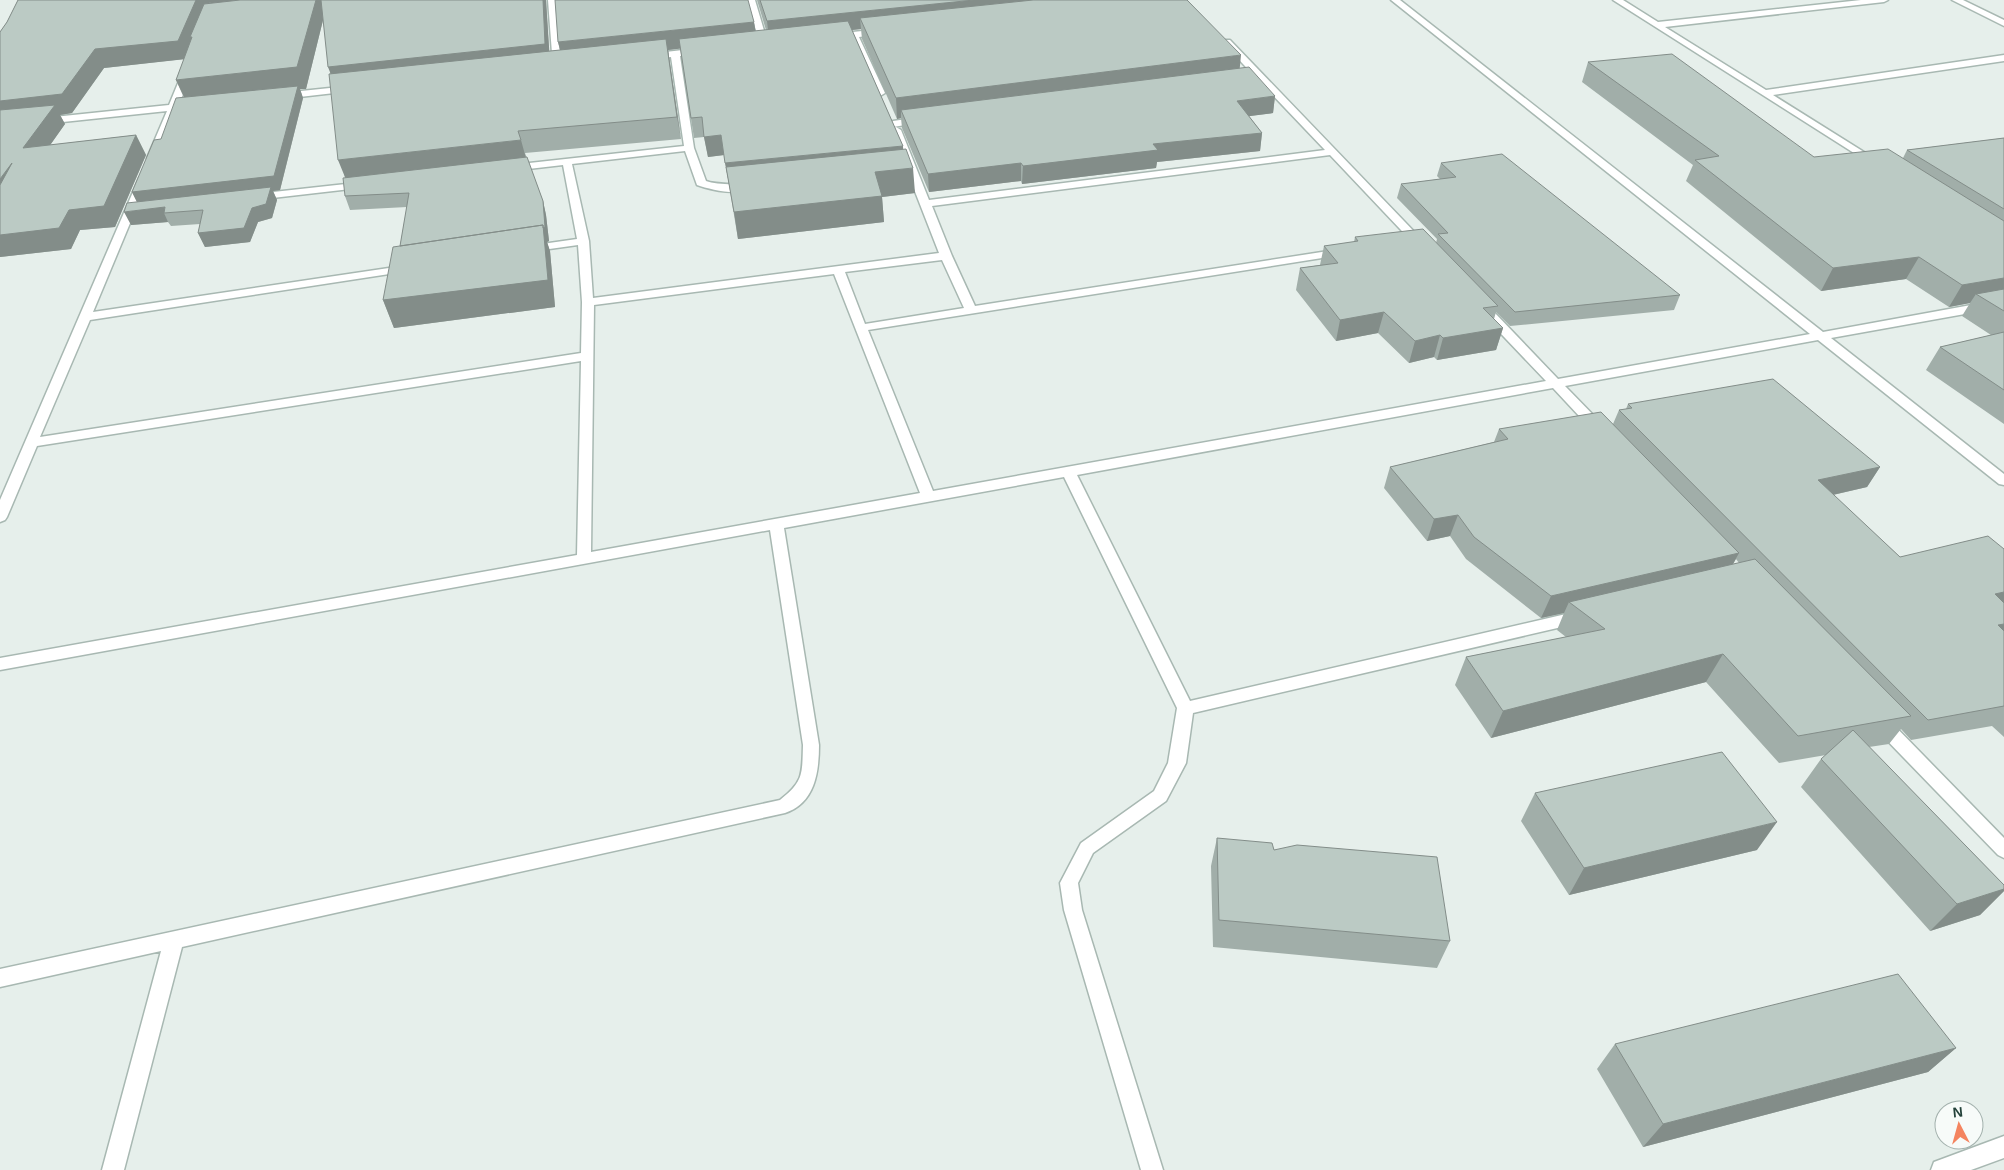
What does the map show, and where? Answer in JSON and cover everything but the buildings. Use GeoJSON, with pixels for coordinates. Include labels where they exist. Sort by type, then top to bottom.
{"type":"FeatureCollection","features":[{"type":"Feature","properties":{"kind":"street"},"geometry":{"type":"LineString","coordinates":[[552,0],[556,67]]}},
{"type":"Feature","properties":{"kind":"street"},"geometry":{"type":"LineString","coordinates":[[751,0],[764,44]]}},
{"type":"Feature","properties":{"kind":"street"},"geometry":{"type":"LineString","coordinates":[[1395,0],[2004,481]]}},
{"type":"Feature","properties":{"kind":"street"},"geometry":{"type":"LineString","coordinates":[[1617,0],[1881,168],[1891,166]]}},
{"type":"Feature","properties":{"kind":"street"},"geometry":{"type":"LineString","coordinates":[[1656,25],[1884,0]]}},
{"type":"Feature","properties":{"kind":"street"},"geometry":{"type":"LineString","coordinates":[[1956,0],[2004,23]]}},
{"type":"Feature","properties":{"kind":"street"},"geometry":{"type":"LineString","coordinates":[[827,38],[894,30]]}},
{"type":"Feature","properties":{"kind":"street"},"geometry":{"type":"LineString","coordinates":[[854,35],[889,115],[908,170],[926,204],[946,256],[971,310]]}},
{"type":"Feature","properties":{"kind":"street"},"geometry":{"type":"LineString","coordinates":[[1220,36],[1257,79],[1332,152],[1430,254]]}},
{"type":"Feature","properties":{"kind":"street"},"geometry":{"type":"LineString","coordinates":[[635,58],[710,50]]}},
{"type":"Feature","properties":{"kind":"street"},"geometry":{"type":"LineString","coordinates":[[674,54],[689,148],[701,184],[723,189],[757,186]]}},
{"type":"Feature","properties":{"kind":"street"},"geometry":{"type":"LineString","coordinates":[[1764,93],[2004,58]]}},
{"type":"Feature","properties":{"kind":"street"},"geometry":{"type":"LineString","coordinates":[[0,517],[84,317],[134,211],[191,64]]}},
{"type":"Feature","properties":{"kind":"street"},"geometry":{"type":"LineString","coordinates":[[547,68],[566,66]]}},
{"type":"Feature","properties":{"kind":"street"},"geometry":{"type":"LineString","coordinates":[[272,97],[360,88]]}},
{"type":"Feature","properties":{"kind":"street"},"geometry":{"type":"LineString","coordinates":[[38,122],[203,104]]}},
{"type":"Feature","properties":{"kind":"street"},"geometry":{"type":"LineString","coordinates":[[889,115],[932,119]]}},
{"type":"Feature","properties":{"kind":"street"},"geometry":{"type":"LineString","coordinates":[[499,170],[689,148]]}},
{"type":"Feature","properties":{"kind":"street"},"geometry":{"type":"LineString","coordinates":[[926,204],[1332,152]]}},
{"type":"Feature","properties":{"kind":"street"},"geometry":{"type":"LineString","coordinates":[[567,162],[582,241],[588,302],[584,558]]}},
{"type":"Feature","properties":{"kind":"street"},"geometry":{"type":"LineString","coordinates":[[246,198],[372,184]]}},
{"type":"Feature","properties":{"kind":"street"},"geometry":{"type":"LineString","coordinates":[[1397,243],[1416,240]]}},
{"type":"Feature","properties":{"kind":"street"},"geometry":{"type":"LineString","coordinates":[[514,251],[582,241]]}},
{"type":"Feature","properties":{"kind":"street"},"geometry":{"type":"LineString","coordinates":[[861,328],[1349,250]]}},
{"type":"Feature","properties":{"kind":"street"},"geometry":{"type":"LineString","coordinates":[[588,302],[946,256]]}},
{"type":"Feature","properties":{"kind":"street"},"geometry":{"type":"LineString","coordinates":[[84,317],[416,266]]}},
{"type":"Feature","properties":{"kind":"street"},"geometry":{"type":"LineString","coordinates":[[838,270],[928,496]]}},
{"type":"Feature","properties":{"kind":"street"},"geometry":{"type":"LineString","coordinates":[[0,664],[2004,303]]}},
{"type":"Feature","properties":{"kind":"street"},"geometry":{"type":"LineString","coordinates":[[1479,304],[1609,439]]}},
{"type":"Feature","properties":{"kind":"street"},"geometry":{"type":"LineString","coordinates":[[32,443],[587,356]]}},
{"type":"Feature","properties":{"kind":"street"},"geometry":{"type":"LineString","coordinates":[[1068,471],[1185,708],[1177,763],[1160,796],[1086,848],[1069,883],[1072,910],[1152,1170]]}},
{"type":"Feature","properties":{"kind":"street"},"geometry":{"type":"LineString","coordinates":[[0,978],[785,806],[803,792],[810,778],[811,745],[776,523]]}},
{"type":"Feature","properties":{"kind":"street"},"geometry":{"type":"LineString","coordinates":[[1185,708],[1598,612]]}},
{"type":"Feature","properties":{"kind":"street"},"geometry":{"type":"LineString","coordinates":[[1873,715],[2004,850]]}},
{"type":"Feature","properties":{"kind":"street"},"geometry":{"type":"LineString","coordinates":[[113,1170],[174,940]]}},
{"type":"Feature","properties":{"kind":"street"},"geometry":{"type":"LineString","coordinates":[[1942,1170],[2004,1148]]}}]}
